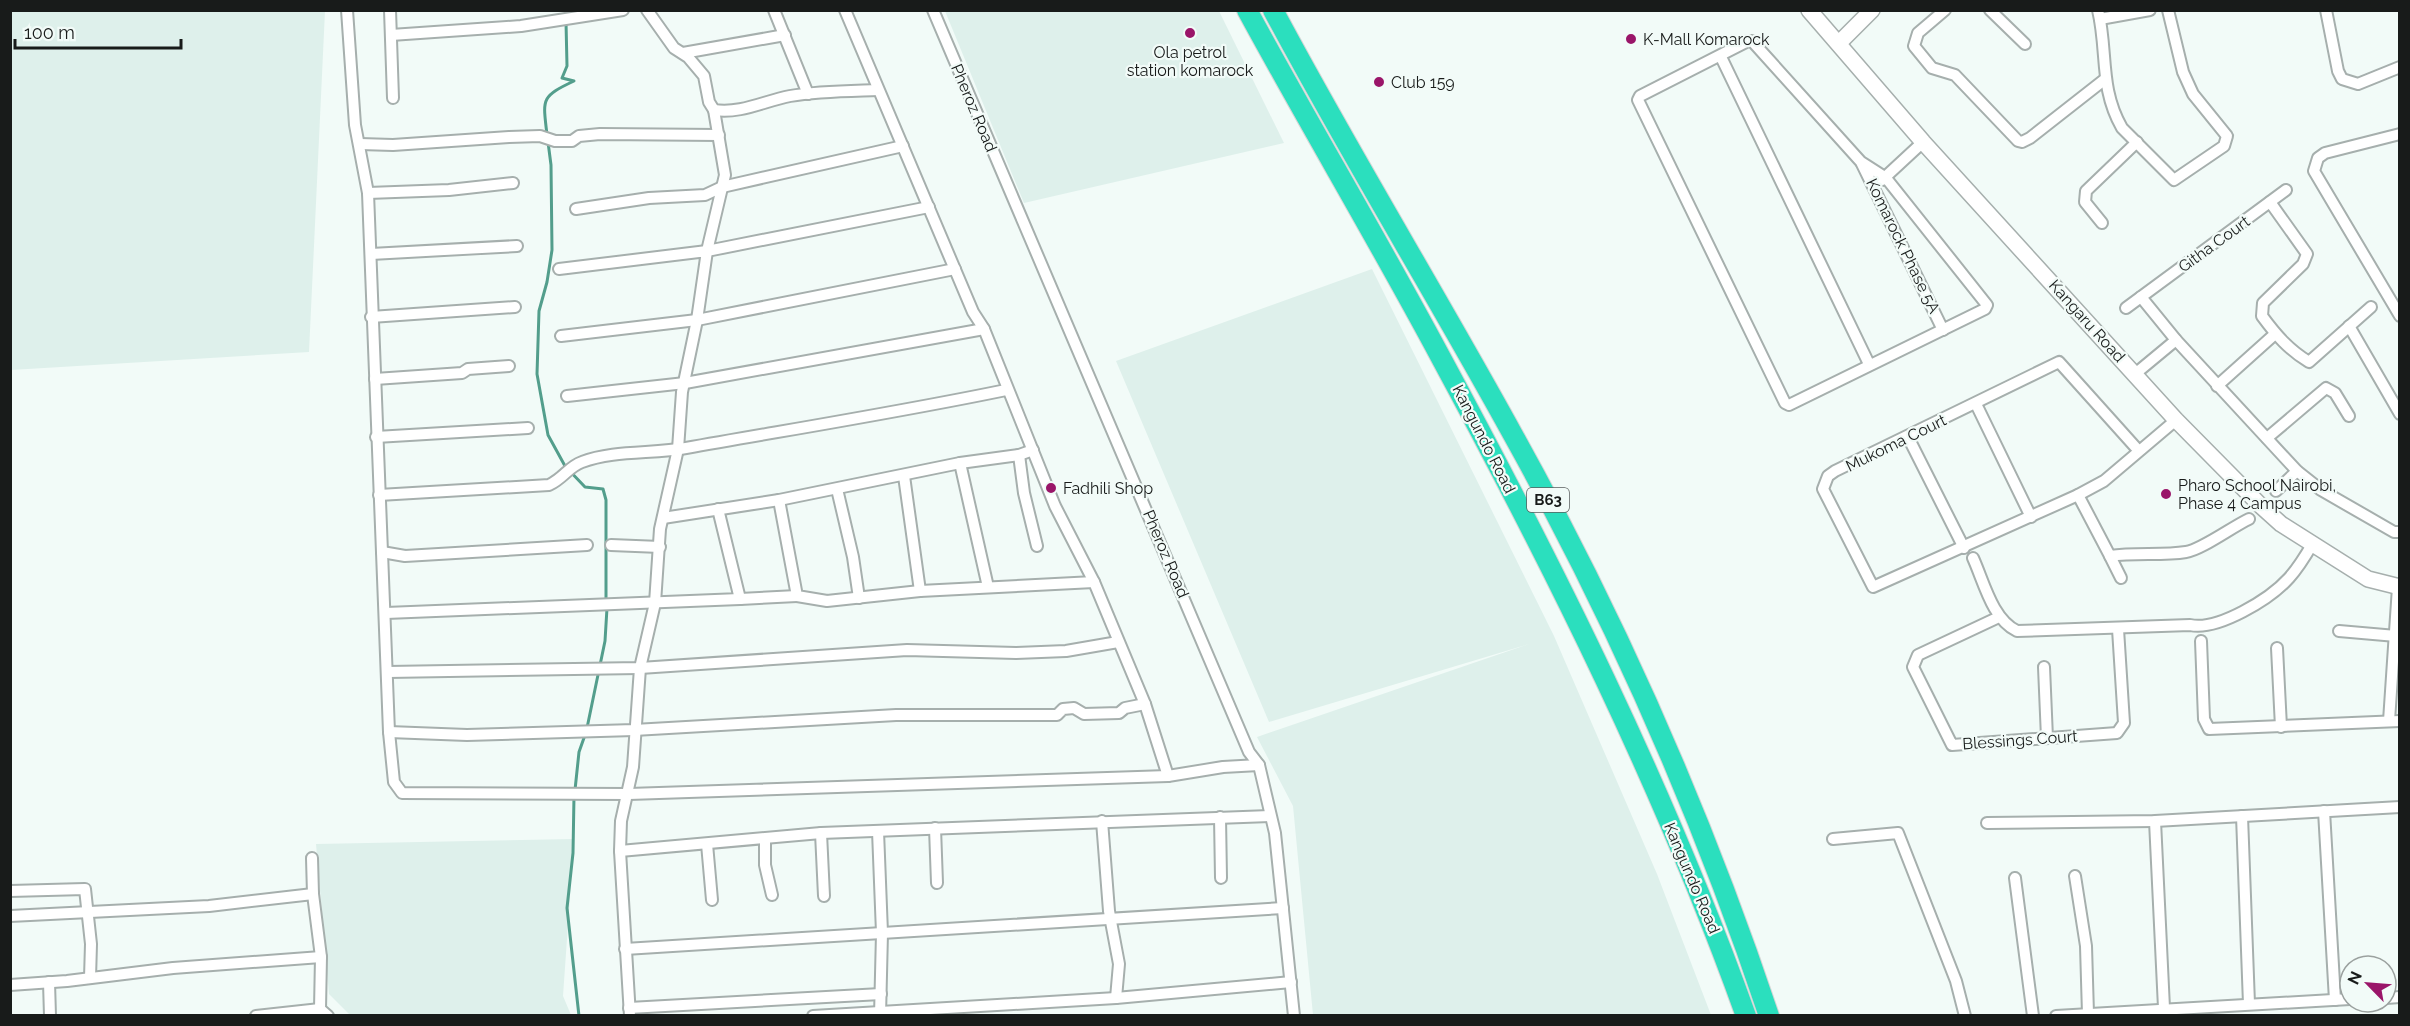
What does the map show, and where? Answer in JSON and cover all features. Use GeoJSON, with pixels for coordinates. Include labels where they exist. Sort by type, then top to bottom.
{"type":"FeatureCollection","features":[{"type":"Feature","properties":{"kind":"highway","name":"Kangundo Road"},"geometry":{"type":"LineString","coordinates":[[1247,10],[1439,353],[1616,699],[1699,889],[1746,1016]]}},
{"type":"Feature","properties":{"kind":"highway","name":"Kangundo Road"},"geometry":{"type":"LineString","coordinates":[[1273,10],[1346,145],[1513,433],[1583,568],[1702,831],[1741,932],[1769,1016]]}},
{"type":"Feature","properties":{"kind":"street"},"geometry":{"type":"LineString","coordinates":[[347,10],[355,125],[368,194],[371,317],[390,732],[394,782],[402,793],[629,794],[1168,776],[1259,765]]}},
{"type":"Feature","properties":{"kind":"street"},"geometry":{"type":"LineString","coordinates":[[390,10],[393,99]]}},
{"type":"Feature","properties":{"kind":"street"},"geometry":{"type":"LineString","coordinates":[[391,35],[521,26],[623,10]]}},
{"type":"Feature","properties":{"kind":"street"},"geometry":{"type":"LineString","coordinates":[[647,10],[674,48],[683,52],[704,76],[709,102],[714,110],[725,175],[707,251],[685,383],[678,449],[663,518],[655,603],[640,668],[629,794],[621,821],[620,851],[630,1012],[881,994]]}},
{"type":"Feature","properties":{"kind":"street"},"geometry":{"type":"LineString","coordinates":[[774,10],[808,94]]}},
{"type":"Feature","properties":{"kind":"street"},"geometry":{"type":"LineString","coordinates":[[845,10],[973,312],[984,329],[1006,390],[1055,506],[1094,582],[1145,704],[1168,776]]}},
{"type":"Feature","properties":{"kind":"street","name":"Pheroz Road"},"geometry":{"type":"LineString","coordinates":[[933,10],[1249,752],[1259,765],[1270,816],[1283,908],[1294,1016]]}},
{"type":"Feature","properties":{"kind":"street","name":"Kangaru Road"},"geometry":{"type":"LineString","coordinates":[[1809,10],[1923,142],[2176,420],[2281,524],[2368,579],[2399,587]]}},
{"type":"Feature","properties":{"kind":"street"},"geometry":{"type":"LineString","coordinates":[[1839,43],[1872,10]]}},
{"type":"Feature","properties":{"kind":"street"},"geometry":{"type":"LineString","coordinates":[[1945,10],[1918,33],[1914,46],[1916,51],[1932,68],[1954,75],[2018,141],[2022,142],[2030,138],[2104,80]]}},
{"type":"Feature","properties":{"kind":"street"},"geometry":{"type":"LineString","coordinates":[[1990,10],[2025,44]]}},
{"type":"Feature","properties":{"kind":"street"},"geometry":{"type":"LineString","coordinates":[[2150,10],[2099,15],[2104,80],[2122,128],[2174,180],[2227,141],[2224,128],[2193,94],[2183,72],[2168,10]]}},
{"type":"Feature","properties":{"kind":"street"},"geometry":{"type":"LineString","coordinates":[[2326,10],[2338,71],[2342,79],[2358,84],[2400,67]]}},
{"type":"Feature","properties":{"kind":"street"},"geometry":{"type":"LineString","coordinates":[[683,52],[785,35]]}},
{"type":"Feature","properties":{"kind":"street"},"geometry":{"type":"LineString","coordinates":[[1752,41],[1861,162],[1886,178],[1987,301],[1985,309],[1786,404],[1638,100],[1640,96],[1752,41]]}},
{"type":"Feature","properties":{"kind":"street"},"geometry":{"type":"LineString","coordinates":[[1721,57],[1869,364]]}},
{"type":"Feature","properties":{"kind":"street"},"geometry":{"type":"LineString","coordinates":[[714,110],[744,110],[751,105],[770,104],[787,97],[808,94],[878,90]]}},
{"type":"Feature","properties":{"kind":"street"},"geometry":{"type":"LineString","coordinates":[[360,144],[393,146],[470,138],[540,136],[555,141],[572,141],[579,136],[600,134],[719,135]]}},
{"type":"Feature","properties":{"kind":"street"},"geometry":{"type":"LineString","coordinates":[[2400,134],[2325,153],[2318,158],[2314,171],[2400,316]]}},
{"type":"Feature","properties":{"kind":"street"},"geometry":{"type":"LineString","coordinates":[[1873,183],[1886,178],[1923,142]]}},
{"type":"Feature","properties":{"kind":"street"},"geometry":{"type":"LineString","coordinates":[[2102,223],[2085,202],[2086,191],[2137,142]]}},
{"type":"Feature","properties":{"kind":"street"},"geometry":{"type":"LineString","coordinates":[[576,209],[649,198],[705,195],[722,187],[903,146]]}},
{"type":"Feature","properties":{"kind":"street","name":"Komarock Phase 5A"},"geometry":{"type":"LineString","coordinates":[[1861,162],[1943,330]]}},
{"type":"Feature","properties":{"kind":"street"},"geometry":{"type":"LineString","coordinates":[[368,194],[449,190],[513,183]]}},
{"type":"Feature","properties":{"kind":"street","name":"Githa Court"},"geometry":{"type":"LineString","coordinates":[[2126,308],[2286,190]]}},
{"type":"Feature","properties":{"kind":"street"},"geometry":{"type":"LineString","coordinates":[[2270,202],[2307,254],[2303,264],[2263,303],[2262,316],[2275,334],[2295,354],[2309,362],[2371,307]]}},
{"type":"Feature","properties":{"kind":"street"},"geometry":{"type":"LineString","coordinates":[[559,268],[707,251],[929,207]]}},
{"type":"Feature","properties":{"kind":"street"},"geometry":{"type":"LineString","coordinates":[[370,254],[517,246]]}},
{"type":"Feature","properties":{"kind":"street"},"geometry":{"type":"LineString","coordinates":[[561,336],[697,320],[955,269]]}},
{"type":"Feature","properties":{"kind":"street"},"geometry":{"type":"LineString","coordinates":[[2141,297],[2217,386],[2297,471],[2321,490],[2394,532],[2400,532]]}},
{"type":"Feature","properties":{"kind":"street"},"geometry":{"type":"LineString","coordinates":[[371,317],[515,307]]}},
{"type":"Feature","properties":{"kind":"street"},"geometry":{"type":"LineString","coordinates":[[2349,326],[2400,414]]}},
{"type":"Feature","properties":{"kind":"street"},"geometry":{"type":"LineString","coordinates":[[567,396],[685,383],[984,329]]}},
{"type":"Feature","properties":{"kind":"street"},"geometry":{"type":"LineString","coordinates":[[2217,386],[2275,334]]}},
{"type":"Feature","properties":{"kind":"street"},"geometry":{"type":"LineString","coordinates":[[2135,374],[2176,340]]}},
{"type":"Feature","properties":{"kind":"street","name":"Mukoma Court"},"geometry":{"type":"LineString","coordinates":[[1964,548],[1876,587],[1870,585],[1827,501],[1823,489],[1824,482],[1835,471],[1977,404],[2059,362],[2138,450]]}},
{"type":"Feature","properties":{"kind":"street"},"geometry":{"type":"LineString","coordinates":[[375,379],[462,373],[468,369],[509,366]]}},
{"type":"Feature","properties":{"kind":"street"},"geometry":{"type":"LineString","coordinates":[[2267,438],[2326,388],[2335,393],[2349,416]]}},
{"type":"Feature","properties":{"kind":"street"},"geometry":{"type":"LineString","coordinates":[[379,495],[549,485],[562,479],[568,471],[591,459],[678,449],[900,412],[1006,390]]}},
{"type":"Feature","properties":{"kind":"street"},"geometry":{"type":"LineString","coordinates":[[1977,404],[2031,517]]}},
{"type":"Feature","properties":{"kind":"street"},"geometry":{"type":"LineString","coordinates":[[1908,437],[1964,548],[2104,481],[2176,420]]}},
{"type":"Feature","properties":{"kind":"street"},"geometry":{"type":"LineString","coordinates":[[376,437],[528,428]]}},
{"type":"Feature","properties":{"kind":"street"},"geometry":{"type":"LineString","coordinates":[[663,518],[779,500],[960,463],[1019,455],[1033,450]]}},
{"type":"Feature","properties":{"kind":"street"},"geometry":{"type":"LineString","coordinates":[[1019,455],[1024,493],[1037,546]]}},
{"type":"Feature","properties":{"kind":"street"},"geometry":{"type":"LineString","coordinates":[[960,463],[988,587]]}},
{"type":"Feature","properties":{"kind":"street"},"geometry":{"type":"LineString","coordinates":[[2276,491],[2297,471]]}},
{"type":"Feature","properties":{"kind":"street"},"geometry":{"type":"LineString","coordinates":[[904,476],[920,591]]}},
{"type":"Feature","properties":{"kind":"street"},"geometry":{"type":"LineString","coordinates":[[837,489],[853,557],[859,598]]}},
{"type":"Feature","properties":{"kind":"street"},"geometry":{"type":"LineString","coordinates":[[2078,495],[2121,578]]}},
{"type":"Feature","properties":{"kind":"street"},"geometry":{"type":"LineString","coordinates":[[779,500],[797,596]]}},
{"type":"Feature","properties":{"kind":"street"},"geometry":{"type":"LineString","coordinates":[[717,509],[740,599]]}},
{"type":"Feature","properties":{"kind":"street"},"geometry":{"type":"LineString","coordinates":[[2110,556],[2134,552],[2185,552],[2196,549],[2249,519]]}},
{"type":"Feature","properties":{"kind":"street"},"geometry":{"type":"LineString","coordinates":[[1972,558],[1999,617],[2007,627],[2017,631],[2190,625],[2202,627],[2214,624],[2279,588],[2301,563],[2313,543]]}},
{"type":"Feature","properties":{"kind":"street"},"geometry":{"type":"LineString","coordinates":[[382,552],[405,556],[587,544]]}},
{"type":"Feature","properties":{"kind":"street"},"geometry":{"type":"LineString","coordinates":[[611,545],[660,547]]}},
{"type":"Feature","properties":{"kind":"street"},"geometry":{"type":"LineString","coordinates":[[386,613],[595,606],[612,603],[655,603],[716,598],[797,596],[827,600],[920,591],[1094,582]]}},
{"type":"Feature","properties":{"kind":"street"},"geometry":{"type":"LineString","coordinates":[[2201,642],[2204,719],[2209,729],[2394,721],[2399,587]]}},
{"type":"Feature","properties":{"kind":"street","name":"Blessings Court"},"geometry":{"type":"LineString","coordinates":[[1999,617],[1918,655],[1913,668],[1952,745],[2117,733],[2124,723],[2118,629]]}},
{"type":"Feature","properties":{"kind":"street"},"geometry":{"type":"LineString","coordinates":[[2339,631],[2396,636]]}},
{"type":"Feature","properties":{"kind":"street"},"geometry":{"type":"LineString","coordinates":[[388,672],[640,668],[907,650],[1066,651],[1118,642]]}},
{"type":"Feature","properties":{"kind":"street"},"geometry":{"type":"LineString","coordinates":[[2277,648],[2281,726]]}},
{"type":"Feature","properties":{"kind":"street"},"geometry":{"type":"LineString","coordinates":[[2044,667],[2047,738]]}},
{"type":"Feature","properties":{"kind":"street"},"geometry":{"type":"LineString","coordinates":[[390,732],[467,735],[634,730],[896,715],[1056,714],[1063,709],[1074,708],[1084,714],[1119,713],[1125,708],[1145,704]]}},
{"type":"Feature","properties":{"kind":"street"},"geometry":{"type":"LineString","coordinates":[[1987,823],[2155,821],[2400,807]]}},
{"type":"Feature","properties":{"kind":"street"},"geometry":{"type":"LineString","coordinates":[[2324,811],[2335,1000]]}},
{"type":"Feature","properties":{"kind":"street"},"geometry":{"type":"LineString","coordinates":[[620,851],[765,840],[821,833],[1102,820],[1270,816]]}},
{"type":"Feature","properties":{"kind":"street"},"geometry":{"type":"LineString","coordinates":[[2242,816],[2249,1004]]}},
{"type":"Feature","properties":{"kind":"street"},"geometry":{"type":"LineString","coordinates":[[1220,817],[1221,878]]}},
{"type":"Feature","properties":{"kind":"street"},"geometry":{"type":"LineString","coordinates":[[1102,820],[1110,917],[1119,964],[1116,998]]}},
{"type":"Feature","properties":{"kind":"street"},"geometry":{"type":"LineString","coordinates":[[2155,821],[2164,1008]]}},
{"type":"Feature","properties":{"kind":"street"},"geometry":{"type":"LineString","coordinates":[[935,828],[937,882]]}},
{"type":"Feature","properties":{"kind":"street"},"geometry":{"type":"LineString","coordinates":[[878,831],[882,933],[880,1013]]}},
{"type":"Feature","properties":{"kind":"street"},"geometry":{"type":"LineString","coordinates":[[821,833],[824,896]]}},
{"type":"Feature","properties":{"kind":"street"},"geometry":{"type":"LineString","coordinates":[[1833,839],[1898,833],[1956,981],[1965,1016]]}},
{"type":"Feature","properties":{"kind":"street"},"geometry":{"type":"LineString","coordinates":[[765,840],[765,865],[772,895]]}},
{"type":"Feature","properties":{"kind":"street"},"geometry":{"type":"LineString","coordinates":[[707,844],[712,900]]}},
{"type":"Feature","properties":{"kind":"street"},"geometry":{"type":"LineString","coordinates":[[256,1016],[324,1012],[312,858]]}},
{"type":"Feature","properties":{"kind":"street"},"geometry":{"type":"LineString","coordinates":[[2075,876],[2086,946],[2088,1014]]}},
{"type":"Feature","properties":{"kind":"street"},"geometry":{"type":"LineString","coordinates":[[2015,878],[2033,1016]]}},
{"type":"Feature","properties":{"kind":"street"},"geometry":{"type":"LineString","coordinates":[[10,891],[85,889],[89,914],[90,978]]}},
{"type":"Feature","properties":{"kind":"street"},"geometry":{"type":"LineString","coordinates":[[10,916],[89,914],[141,908],[209,906],[313,894]]}},
{"type":"Feature","properties":{"kind":"street"},"geometry":{"type":"LineString","coordinates":[[625,949],[1283,908]]}},
{"type":"Feature","properties":{"kind":"street"},"geometry":{"type":"LineString","coordinates":[[10,985],[173,968],[321,957]]}},
{"type":"Feature","properties":{"kind":"street"},"geometry":{"type":"LineString","coordinates":[[49,982],[50,1016]]}},
{"type":"Feature","properties":{"kind":"street"},"geometry":{"type":"LineString","coordinates":[[813,1016],[1116,998],[1291,982]]}},
{"type":"Feature","properties":{"kind":"street"},"geometry":{"type":"LineString","coordinates":[[2056,1016],[2338,1000]]}},
{"type":"Feature","properties":{"kind":"shaded area"},"geometry":{"type":"Polygon","coordinates":[[[11,10],[325,11],[309,352],[11,370],[11,10]]]}},
{"type":"Feature","properties":{"kind":"shaded area"},"geometry":{"type":"Polygon","coordinates":[[[945,11],[1219,11],[1284,143],[1024,203],[945,11]]]}},
{"type":"Feature","properties":{"kind":"shaded area"},"geometry":{"type":"Polygon","coordinates":[[[1372,269],[1554,636],[1657,874],[1711,1015],[1313,1015],[1293,806],[1257,737],[1529,644],[1269,722],[1116,361],[1372,269]]]}},
{"type":"Feature","properties":{"kind":"shaded area"},"geometry":{"type":"Polygon","coordinates":[[[574,839],[563,996],[571,1015],[350,1015],[329,994],[316,844],[574,839]]]}},
{"type":"Feature","properties":{"kind":"waterway"},"geometry":{"type":"LineString","coordinates":[[547,135],[546,100],[555,91],[574,81],[562,78],[567,66],[566,22]]}},
{"type":"Feature","properties":{"kind":"waterway"},"geometry":{"type":"LineString","coordinates":[[548,142],[551,165],[552,250],[539,311],[537,374],[548,435],[565,466],[585,487],[603,489],[606,500],[606,602]]}},
{"type":"Feature","properties":{"kind":"waterway"},"geometry":{"type":"LineString","coordinates":[[587,728],[605,641],[607,608]]}},
{"type":"Feature","properties":{"kind":"waterway"},"geometry":{"type":"LineString","coordinates":[[575,790],[579,752],[585,735]]}},
{"type":"Feature","properties":{"kind":"waterway"},"geometry":{"type":"LineString","coordinates":[[574,796],[573,853],[567,908],[579,1016]]}},
{"type":"Feature","properties":{"kind":"place","name":"Ola petrol station komarock"},"geometry":{"type":"Point","coordinates":[1190,33]}},
{"type":"Feature","properties":{"kind":"place","name":"K-Mall Komarock"},"geometry":{"type":"Point","coordinates":[1631,39]}},
{"type":"Feature","properties":{"kind":"place","name":"Club 159"},"geometry":{"type":"Point","coordinates":[1379,82]}},
{"type":"Feature","properties":{"kind":"place","name":"Fadhili Shop"},"geometry":{"type":"Point","coordinates":[1051,488]}},
{"type":"Feature","properties":{"kind":"place","name":"Pharo School Nairobi, Phase 4 Campus"},"geometry":{"type":"Point","coordinates":[2166,494]}}]}
